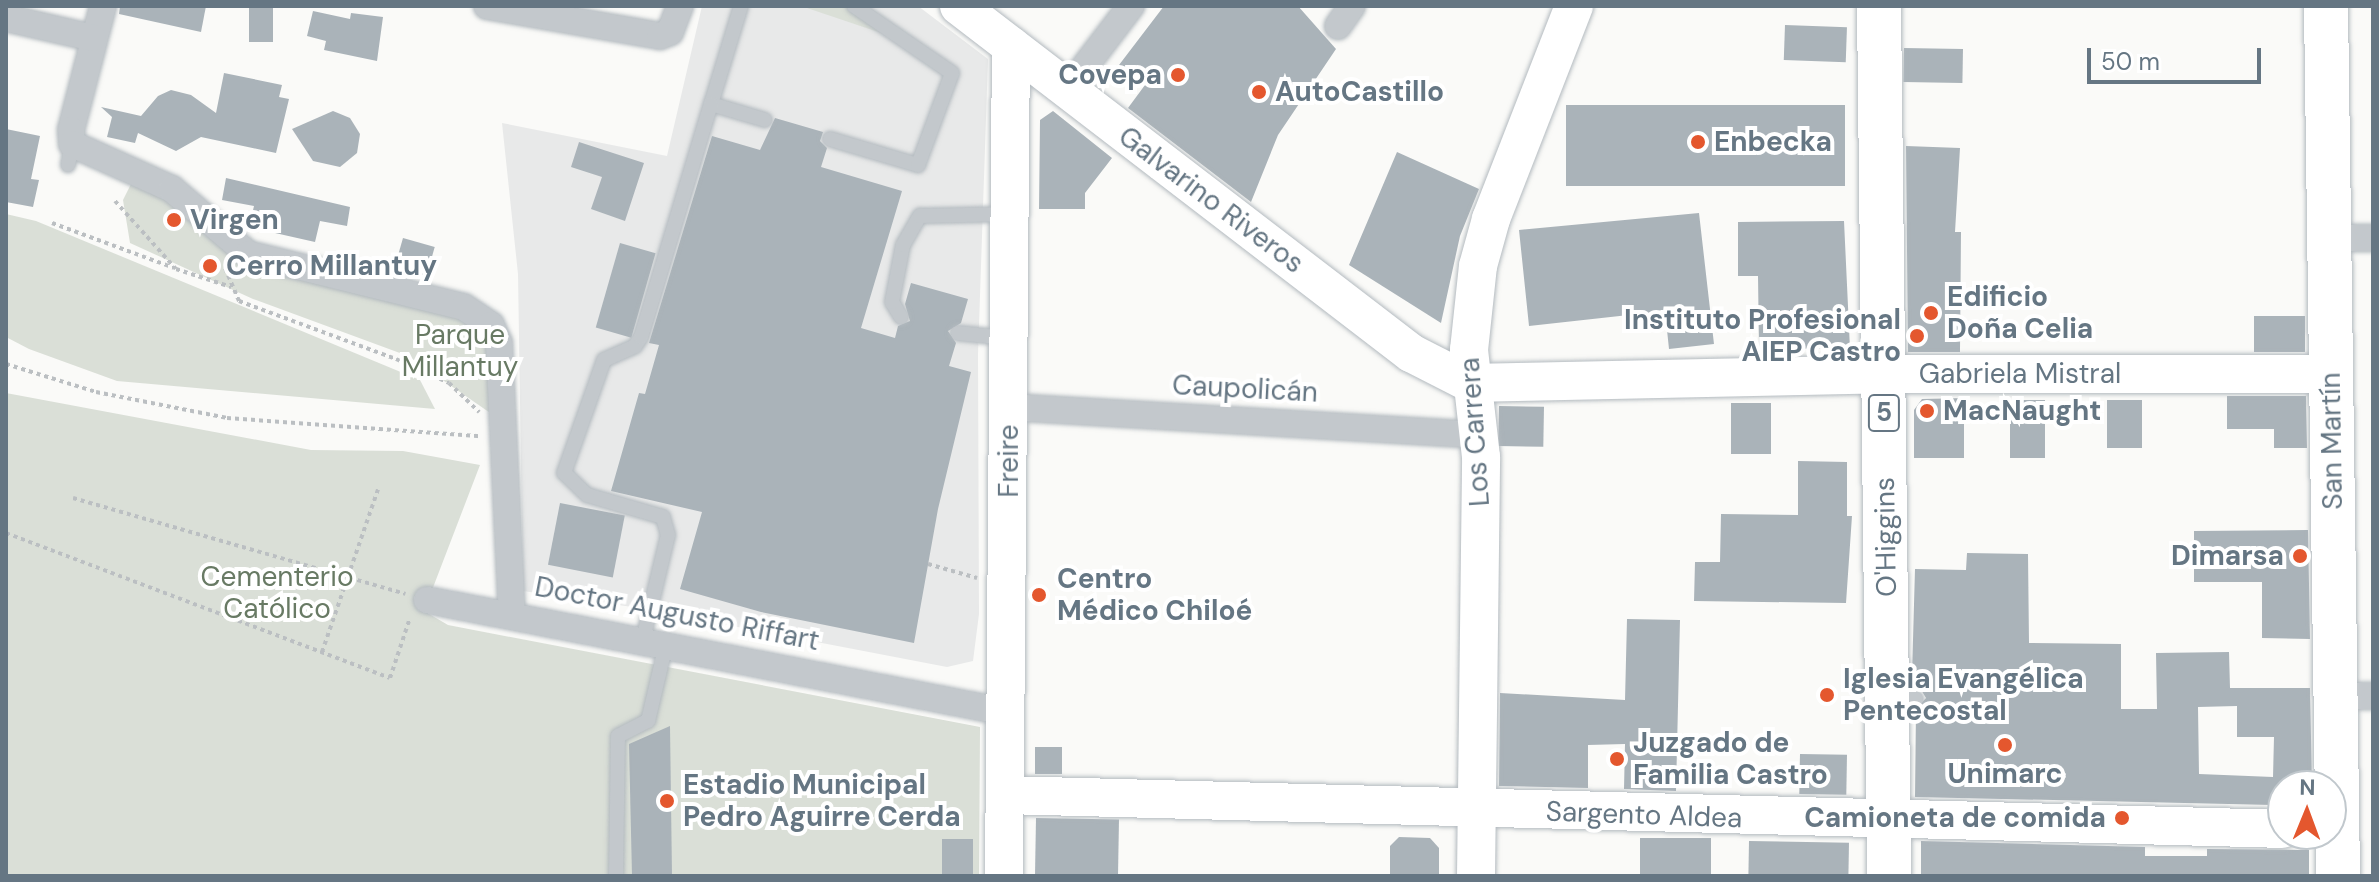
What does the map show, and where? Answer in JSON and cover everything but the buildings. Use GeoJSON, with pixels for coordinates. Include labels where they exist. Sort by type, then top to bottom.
{"type":"FeatureCollection","features":[{"type":"Feature","properties":{"kind":"highway","name":"O'Higgins"},"geometry":{"type":"LineString","coordinates":[[1879,6],[1884,374],[1902,699],[1889,821],[1889,876]]}},
{"type":"Feature","properties":{"kind":"highway","name":"San Martín"},"geometry":{"type":"LineString","coordinates":[[2326,6],[2331,374],[2354,696],[2343,770]]}},
{"type":"Feature","properties":{"kind":"highway","name":"San Martín"},"geometry":{"type":"LineString","coordinates":[[2336,850],[2338,876]]}},
{"type":"Feature","properties":{"kind":"main road","name":"Galvarino Riveros"},"geometry":{"type":"LineString","coordinates":[[959,6],[1411,353],[1470,383]]}},
{"type":"Feature","properties":{"kind":"main road","name":"Los Carrera"},"geometry":{"type":"LineString","coordinates":[[1476,876],[1478,435],[1470,383],[1478,266],[1491,219],[1574,6]]}},
{"type":"Feature","properties":{"kind":"main road","name":"Freire"},"geometry":{"type":"LineString","coordinates":[[1004,876],[1011,46]]}},
{"type":"Feature","properties":{"kind":"main road"},"geometry":{"type":"LineString","coordinates":[[1011,144],[1022,118],[1039,96],[1067,90]]}},
{"type":"Feature","properties":{"kind":"main road","name":"Gabriela Mistral"},"geometry":{"type":"LineString","coordinates":[[1470,383],[1884,374],[2331,374]]}},
{"type":"Feature","properties":{"kind":"main road","name":"Sargento Aldea"},"geometry":{"type":"LineString","coordinates":[[1005,795],[1889,821],[2267,829]]}},
{"type":"Feature","properties":{"kind":"street","name":"Doctor Augusto Riffart"},"geometry":{"type":"LineString","coordinates":[[103,6],[71,130],[70,154],[172,189],[248,254],[464,307],[485,319],[499,343],[512,615],[1006,712]]}},
{"type":"Feature","properties":{"kind":"street"},"geometry":{"type":"LineString","coordinates":[[487,6],[660,36],[670,32],[680,6]]}},
{"type":"Feature","properties":{"kind":"street"},"geometry":{"type":"LineString","coordinates":[[1067,90],[1131,6]]}},
{"type":"Feature","properties":{"kind":"street"},"geometry":{"type":"LineString","coordinates":[[6,18],[93,38]]}},
{"type":"Feature","properties":{"kind":"street"},"geometry":{"type":"LineString","coordinates":[[2329,238],[2373,238]]}},
{"type":"Feature","properties":{"kind":"street","name":"Caupolicán"},"geometry":{"type":"LineString","coordinates":[[1009,407],[1478,435]]}},
{"type":"Feature","properties":{"kind":"street"},"geometry":{"type":"LineString","coordinates":[[422,598],[512,615]]}},
{"type":"Feature","properties":{"kind":"lane"},"geometry":{"type":"LineString","coordinates":[[616,876],[618,736],[648,721],[668,535],[663,517],[587,495],[564,473],[604,360],[635,346],[641,337],[741,6]]}},
{"type":"Feature","properties":{"kind":"lane"},"geometry":{"type":"LineString","coordinates":[[830,139],[918,165],[952,73],[854,6]]}},
{"type":"Feature","properties":{"kind":"lane"},"geometry":{"type":"LineString","coordinates":[[711,104],[765,120]]}},
{"type":"Feature","properties":{"kind":"lane"},"geometry":{"type":"LineString","coordinates":[[901,317],[892,302],[903,245],[920,216],[1010,214]]}},
{"type":"Feature","properties":{"kind":"lane"},"geometry":{"type":"LineString","coordinates":[[958,333],[1010,338]]}},
{"type":"Feature","properties":{"kind":"path"},"geometry":{"type":"LineString","coordinates":[[115,201],[176,269]]}},
{"type":"Feature","properties":{"kind":"path"},"geometry":{"type":"LineString","coordinates":[[52,223],[231,287],[239,301],[449,383],[504,435]]}},
{"type":"Feature","properties":{"kind":"path"},"geometry":{"type":"LineString","coordinates":[[6,364],[96,392],[227,418],[504,435]]}},
{"type":"Feature","properties":{"kind":"path"},"geometry":{"type":"LineString","coordinates":[[322,652],[378,489]]}},
{"type":"Feature","properties":{"kind":"path"},"geometry":{"type":"LineString","coordinates":[[6,533],[390,678],[422,598],[73,498]]}},
{"type":"Feature","properties":{"kind":"path"},"geometry":{"type":"LineString","coordinates":[[928,564],[979,579]]}},
{"type":"Feature","properties":{"kind":"shaded area"},"geometry":{"type":"Polygon","coordinates":[[[702,6],[918,6],[988,59],[978,355],[979,614],[973,661],[947,667],[639,608],[523,591],[518,274],[502,123],[667,156],[702,6]]]}},
{"type":"Feature","properties":{"kind":"green space"},"geometry":{"type":"Polygon","coordinates":[[[801,6],[854,6],[905,41],[801,6]]]}},
{"type":"Feature","properties":{"kind":"green space","name":"Parque Millantuy"},"geometry":{"type":"Polygon","coordinates":[[[134,178],[250,260],[466,315],[485,327],[496,417],[408,356],[253,299],[130,243],[123,200],[134,178]]]}},
{"type":"Feature","properties":{"kind":"green space"},"geometry":{"type":"Polygon","coordinates":[[[6,214],[36,221],[420,380],[435,409],[117,381],[29,349],[6,337],[6,214]]]}},
{"type":"Feature","properties":{"kind":"green space","name":"Cementerio Católico"},"geometry":{"type":"Polygon","coordinates":[[[6,393],[311,450],[403,451],[480,465],[424,611],[448,625],[980,727],[979,876],[6,876],[6,393]]]}},
{"type":"Feature","properties":{"kind":"place","name":"Covepa"},"geometry":{"type":"Point","coordinates":[1178,75]}},
{"type":"Feature","properties":{"kind":"place","name":"AutoCastillo"},"geometry":{"type":"Point","coordinates":[1259,92]}},
{"type":"Feature","properties":{"kind":"place","name":"Enbecka"},"geometry":{"type":"Point","coordinates":[1698,142]}},
{"type":"Feature","properties":{"kind":"place","name":"Virgen"},"geometry":{"type":"Point","coordinates":[174,220]}},
{"type":"Feature","properties":{"kind":"place","name":"Cerro Millantuy"},"geometry":{"type":"Point","coordinates":[210,266]}},
{"type":"Feature","properties":{"kind":"place","name":"Edificio Doña Celia"},"geometry":{"type":"Point","coordinates":[1931,313]}},
{"type":"Feature","properties":{"kind":"place","name":"Instituto Profesional AIEP Castro"},"geometry":{"type":"Point","coordinates":[1917,336]}},
{"type":"Feature","properties":{"kind":"place","name":"MacNaught"},"geometry":{"type":"Point","coordinates":[1927,411]}},
{"type":"Feature","properties":{"kind":"place","name":"Dimarsa"},"geometry":{"type":"Point","coordinates":[2300,556]}},
{"type":"Feature","properties":{"kind":"place","name":"Centro Médico Chiloé"},"geometry":{"type":"Point","coordinates":[1039,595]}},
{"type":"Feature","properties":{"kind":"place","name":"Iglesia Evangélica Pentecostal"},"geometry":{"type":"Point","coordinates":[1827,695]}},
{"type":"Feature","properties":{"kind":"place","name":"Unimarc"},"geometry":{"type":"Point","coordinates":[2005,745]}},
{"type":"Feature","properties":{"kind":"place","name":"Juzgado de Familia Castro"},"geometry":{"type":"Point","coordinates":[1617,759]}},
{"type":"Feature","properties":{"kind":"place","name":"Estadio Municipal Pedro Aguirre Cerda"},"geometry":{"type":"Point","coordinates":[667,801]}},
{"type":"Feature","properties":{"kind":"place","name":"Camioneta de comida"},"geometry":{"type":"Point","coordinates":[2122,818]}}]}
